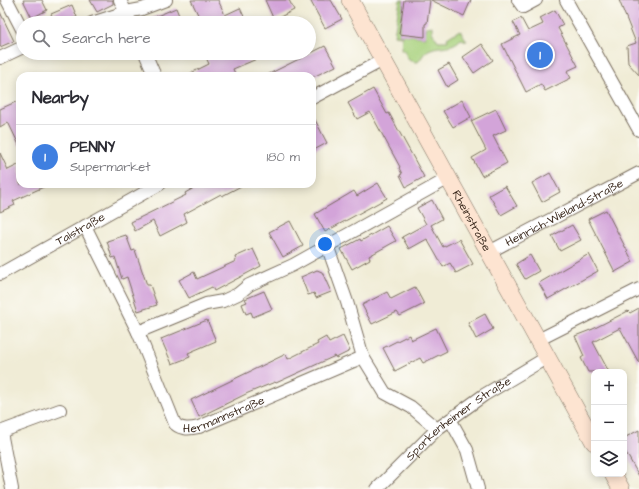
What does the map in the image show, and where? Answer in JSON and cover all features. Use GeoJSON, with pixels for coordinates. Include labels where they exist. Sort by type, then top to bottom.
{"type":"FeatureCollection","features":[{"type":"Feature","properties":{"kind":"street"},"geometry":{"type":"LineString","coordinates":[[7,0],[16,17]]}},
{"type":"Feature","properties":{"kind":"street"},"geometry":{"type":"LineString","coordinates":[[120,0],[128,16]]}},
{"type":"Feature","properties":{"kind":"street"},"geometry":{"type":"LineString","coordinates":[[114,16],[142,9],[166,0]]}},
{"type":"Feature","properties":{"kind":"street","name":"Rheinstraße"},"geometry":{"type":"LineString","coordinates":[[350,0],[538,340],[546,358],[593,441]]}},
{"type":"Feature","properties":{"kind":"street"},"geometry":{"type":"LineString","coordinates":[[518,0],[523,7],[536,0]]}},
{"type":"Feature","properties":{"kind":"street"},"geometry":{"type":"LineString","coordinates":[[566,0],[639,130]]}},
{"type":"Feature","properties":{"kind":"street"},"geometry":{"type":"LineString","coordinates":[[0,58],[16,50]]}},
{"type":"Feature","properties":{"kind":"street"},"geometry":{"type":"LineString","coordinates":[[148,60],[154,72]]}},
{"type":"Feature","properties":{"kind":"street"},"geometry":{"type":"LineString","coordinates":[[316,96],[383,60]]}},
{"type":"Feature","properties":{"kind":"street","name":"Heinrich-Wieland-Straße"},"geometry":{"type":"LineString","coordinates":[[489,252],[639,173]]}},
{"type":"Feature","properties":{"kind":"street"},"geometry":{"type":"LineString","coordinates":[[138,332],[206,304],[223,301],[238,294],[249,286],[293,265],[448,178]]}},
{"type":"Feature","properties":{"kind":"street","name":"Talstraße"},"geometry":{"type":"LineString","coordinates":[[0,274],[153,188]]}},
{"type":"Feature","properties":{"kind":"street","name":"Hermannstraße"},"geometry":{"type":"LineString","coordinates":[[85,226],[138,332],[175,424],[179,428],[188,429],[199,427],[363,357]]}},
{"type":"Feature","properties":{"kind":"street"},"geometry":{"type":"LineString","coordinates":[[327,246],[347,302],[363,357],[385,393],[411,407],[437,429]]}},
{"type":"Feature","properties":{"kind":"street"},"geometry":{"type":"LineString","coordinates":[[538,340],[639,288]]}},
{"type":"Feature","properties":{"kind":"street","name":"Sporkenheimer Straße"},"geometry":{"type":"LineString","coordinates":[[377,489],[437,429],[484,395],[546,358]]}},
{"type":"Feature","properties":{"kind":"street"},"geometry":{"type":"LineString","coordinates":[[12,489],[1,432],[60,410]]}},
{"type":"Feature","properties":{"kind":"street"},"geometry":{"type":"LineString","coordinates":[[451,420],[467,450],[478,489]]}},
{"type":"Feature","properties":{"kind":"street"},"geometry":{"type":"LineString","coordinates":[[615,477],[621,489]]}},
{"type":"Feature","properties":{"kind":"green space"},"geometry":{"type":"Polygon","coordinates":[[[400,0],[404,0],[399,34],[425,37],[426,27],[432,26],[432,32],[438,41],[448,41],[447,38],[460,30],[467,41],[461,39],[450,46],[428,50],[418,62],[411,60],[407,57],[405,50],[401,50],[402,36],[394,35],[400,0]]]}},
{"type":"Feature","properties":{"kind":"building"},"geometry":{"type":"Polygon","coordinates":[[[23,0],[42,0],[47,10],[36,16],[31,16],[23,0]]]}},
{"type":"Feature","properties":{"kind":"building"},"geometry":{"type":"Polygon","coordinates":[[[90,0],[113,0],[113,4],[97,12],[90,0]]]}},
{"type":"Feature","properties":{"kind":"building"},"geometry":{"type":"Polygon","coordinates":[[[191,0],[218,0],[225,15],[240,8],[244,16],[199,16],[191,0]]]}},
{"type":"Feature","properties":{"kind":"building"},"geometry":{"type":"Polygon","coordinates":[[[265,0],[289,0],[294,10],[282,16],[272,16],[265,0]]]}},
{"type":"Feature","properties":{"kind":"building"},"geometry":{"type":"Polygon","coordinates":[[[310,0],[331,0],[342,19],[325,28],[310,0]]]}},
{"type":"Feature","properties":{"kind":"building"},"geometry":{"type":"Polygon","coordinates":[[[404,0],[430,0],[427,23],[425,24],[425,37],[399,34],[404,0]]]}},
{"type":"Feature","properties":{"kind":"building"},"geometry":{"type":"Polygon","coordinates":[[[431,0],[471,0],[464,16],[431,0]]]}},
{"type":"Feature","properties":{"kind":"building"},"geometry":{"type":"Polygon","coordinates":[[[619,0],[639,0],[639,75],[628,63],[627,46],[636,43],[619,0]]]}},
{"type":"Feature","properties":{"kind":"building"},"geometry":{"type":"Polygon","coordinates":[[[72,5],[77,16],[52,16],[51,14],[72,5]]]}},
{"type":"Feature","properties":{"kind":"building"},"geometry":{"type":"Polygon","coordinates":[[[176,8],[179,16],[157,16],[176,8]]]}},
{"type":"Feature","properties":{"kind":"building"},"geometry":{"type":"Polygon","coordinates":[[[555,10],[563,25],[558,28],[578,66],[567,71],[571,78],[545,91],[541,84],[526,92],[502,44],[520,35],[513,22],[521,18],[528,31],[543,24],[540,18],[555,10]]]}},
{"type":"Feature","properties":{"kind":"building"},"geometry":{"type":"Polygon","coordinates":[[[0,12],[14,41],[0,47],[0,12]]]}},
{"type":"Feature","properties":{"kind":"building"},"geometry":{"type":"Polygon","coordinates":[[[482,44],[493,60],[474,73],[463,57],[482,44]]]}},
{"type":"Feature","properties":{"kind":"building"},"geometry":{"type":"Polygon","coordinates":[[[325,46],[336,66],[316,76],[316,72],[273,72],[297,60],[316,60],[316,50],[325,46]]]}},
{"type":"Feature","properties":{"kind":"building"},"geometry":{"type":"Polygon","coordinates":[[[207,60],[254,60],[233,69],[234,72],[193,72],[209,64],[207,60]]]}},
{"type":"Feature","properties":{"kind":"building"},"geometry":{"type":"Polygon","coordinates":[[[449,64],[458,80],[447,87],[438,70],[449,64]]]}},
{"type":"Feature","properties":{"kind":"building"},"geometry":{"type":"Polygon","coordinates":[[[373,89],[387,114],[389,113],[424,177],[406,187],[400,175],[402,174],[399,168],[400,167],[370,112],[357,119],[348,103],[373,89]]]}},
{"type":"Feature","properties":{"kind":"building"},"geometry":{"type":"Polygon","coordinates":[[[462,100],[471,117],[453,127],[443,111],[462,100]]]}},
{"type":"Feature","properties":{"kind":"building"},"geometry":{"type":"Polygon","coordinates":[[[16,102],[16,139],[8,122],[0,127],[0,109],[16,102]]]}},
{"type":"Feature","properties":{"kind":"building"},"geometry":{"type":"Polygon","coordinates":[[[496,109],[506,130],[493,136],[507,163],[482,176],[472,158],[486,150],[471,121],[496,109]]]}},
{"type":"Feature","properties":{"kind":"building"},"geometry":{"type":"Polygon","coordinates":[[[316,122],[327,143],[316,149],[316,122]]]}},
{"type":"Feature","properties":{"kind":"building"},"geometry":{"type":"Polygon","coordinates":[[[0,153],[8,170],[16,166],[16,188],[41,188],[13,201],[15,205],[0,212],[0,153]]]}},
{"type":"Feature","properties":{"kind":"building"},"geometry":{"type":"Polygon","coordinates":[[[550,173],[560,192],[542,202],[532,183],[550,173]]]}},
{"type":"Feature","properties":{"kind":"building"},"geometry":{"type":"Polygon","coordinates":[[[378,183],[387,198],[325,232],[315,214],[354,191],[357,196],[378,183]]]}},
{"type":"Feature","properties":{"kind":"building"},"geometry":{"type":"Polygon","coordinates":[[[505,186],[517,206],[501,215],[489,195],[505,186]]]}},
{"type":"Feature","properties":{"kind":"building"},"geometry":{"type":"Polygon","coordinates":[[[194,188],[237,188],[222,196],[221,194],[184,214],[187,222],[160,236],[153,221],[135,231],[131,222],[186,195],[185,193],[194,188]]]}},
{"type":"Feature","properties":{"kind":"building"},"geometry":{"type":"Polygon","coordinates":[[[432,200],[442,219],[431,225],[443,247],[459,239],[473,264],[456,273],[450,263],[443,267],[427,239],[409,249],[402,237],[426,224],[417,208],[432,200]]]}},
{"type":"Feature","properties":{"kind":"building"},"geometry":{"type":"Polygon","coordinates":[[[606,210],[633,262],[615,272],[588,219],[606,210]]]}},
{"type":"Feature","properties":{"kind":"building"},"geometry":{"type":"Polygon","coordinates":[[[290,221],[303,246],[283,257],[269,232],[290,221]]]}},
{"type":"Feature","properties":{"kind":"building"},"geometry":{"type":"Polygon","coordinates":[[[572,225],[581,240],[560,251],[552,236],[572,225]]]}},
{"type":"Feature","properties":{"kind":"building"},"geometry":{"type":"Polygon","coordinates":[[[387,226],[396,241],[369,256],[370,259],[352,269],[341,249],[360,239],[361,241],[387,226]]]}},
{"type":"Feature","properties":{"kind":"building"},"geometry":{"type":"Polygon","coordinates":[[[126,235],[132,251],[135,250],[147,285],[150,285],[157,305],[138,311],[127,277],[122,279],[115,257],[112,258],[107,241],[126,235]]]}},
{"type":"Feature","properties":{"kind":"building"},"geometry":{"type":"Polygon","coordinates":[[[253,249],[261,266],[214,291],[212,287],[189,298],[179,280],[194,272],[197,279],[236,261],[235,257],[253,249]]]}},
{"type":"Feature","properties":{"kind":"building"},"geometry":{"type":"Polygon","coordinates":[[[589,254],[598,271],[548,299],[539,283],[589,254]]]}},
{"type":"Feature","properties":{"kind":"building"},"geometry":{"type":"Polygon","coordinates":[[[530,255],[539,271],[525,279],[516,264],[530,255]]]}},
{"type":"Feature","properties":{"kind":"building"},"geometry":{"type":"Polygon","coordinates":[[[317,270],[322,272],[331,292],[316,298],[314,293],[308,295],[301,277],[317,270]]]}},
{"type":"Feature","properties":{"kind":"building"},"geometry":{"type":"Polygon","coordinates":[[[415,287],[424,304],[400,316],[397,312],[372,324],[362,305],[387,292],[391,299],[415,287]]]}},
{"type":"Feature","properties":{"kind":"building"},"geometry":{"type":"Polygon","coordinates":[[[264,291],[272,309],[253,317],[251,312],[246,314],[242,304],[247,302],[245,299],[264,291]]]}},
{"type":"Feature","properties":{"kind":"building"},"geometry":{"type":"Polygon","coordinates":[[[639,308],[639,363],[620,328],[593,342],[607,369],[591,369],[591,372],[588,372],[581,358],[584,356],[575,336],[593,329],[628,311],[630,313],[639,308]]]}},
{"type":"Feature","properties":{"kind":"building"},"geometry":{"type":"Polygon","coordinates":[[[485,314],[493,329],[476,339],[468,323],[485,314]]]}},
{"type":"Feature","properties":{"kind":"building"},"geometry":{"type":"Polygon","coordinates":[[[207,320],[216,341],[188,353],[190,357],[172,364],[161,339],[207,320]]]}},
{"type":"Feature","properties":{"kind":"building"},"geometry":{"type":"Polygon","coordinates":[[[436,328],[447,351],[423,363],[420,358],[395,371],[383,348],[409,335],[411,340],[436,328]]]}},
{"type":"Feature","properties":{"kind":"building"},"geometry":{"type":"Polygon","coordinates":[[[343,336],[350,351],[336,358],[335,356],[276,383],[275,382],[248,393],[199,417],[191,400],[286,354],[288,359],[318,344],[317,342],[326,337],[329,343],[343,336]]]}},
{"type":"Feature","properties":{"kind":"building"},"geometry":{"type":"Polygon","coordinates":[[[639,430],[639,476],[627,454],[627,436],[639,430]]]}},
{"type":"Feature","properties":{"kind":"place","name":"PENNY"},"geometry":{"type":"Point","coordinates":[540,55]}}]}
